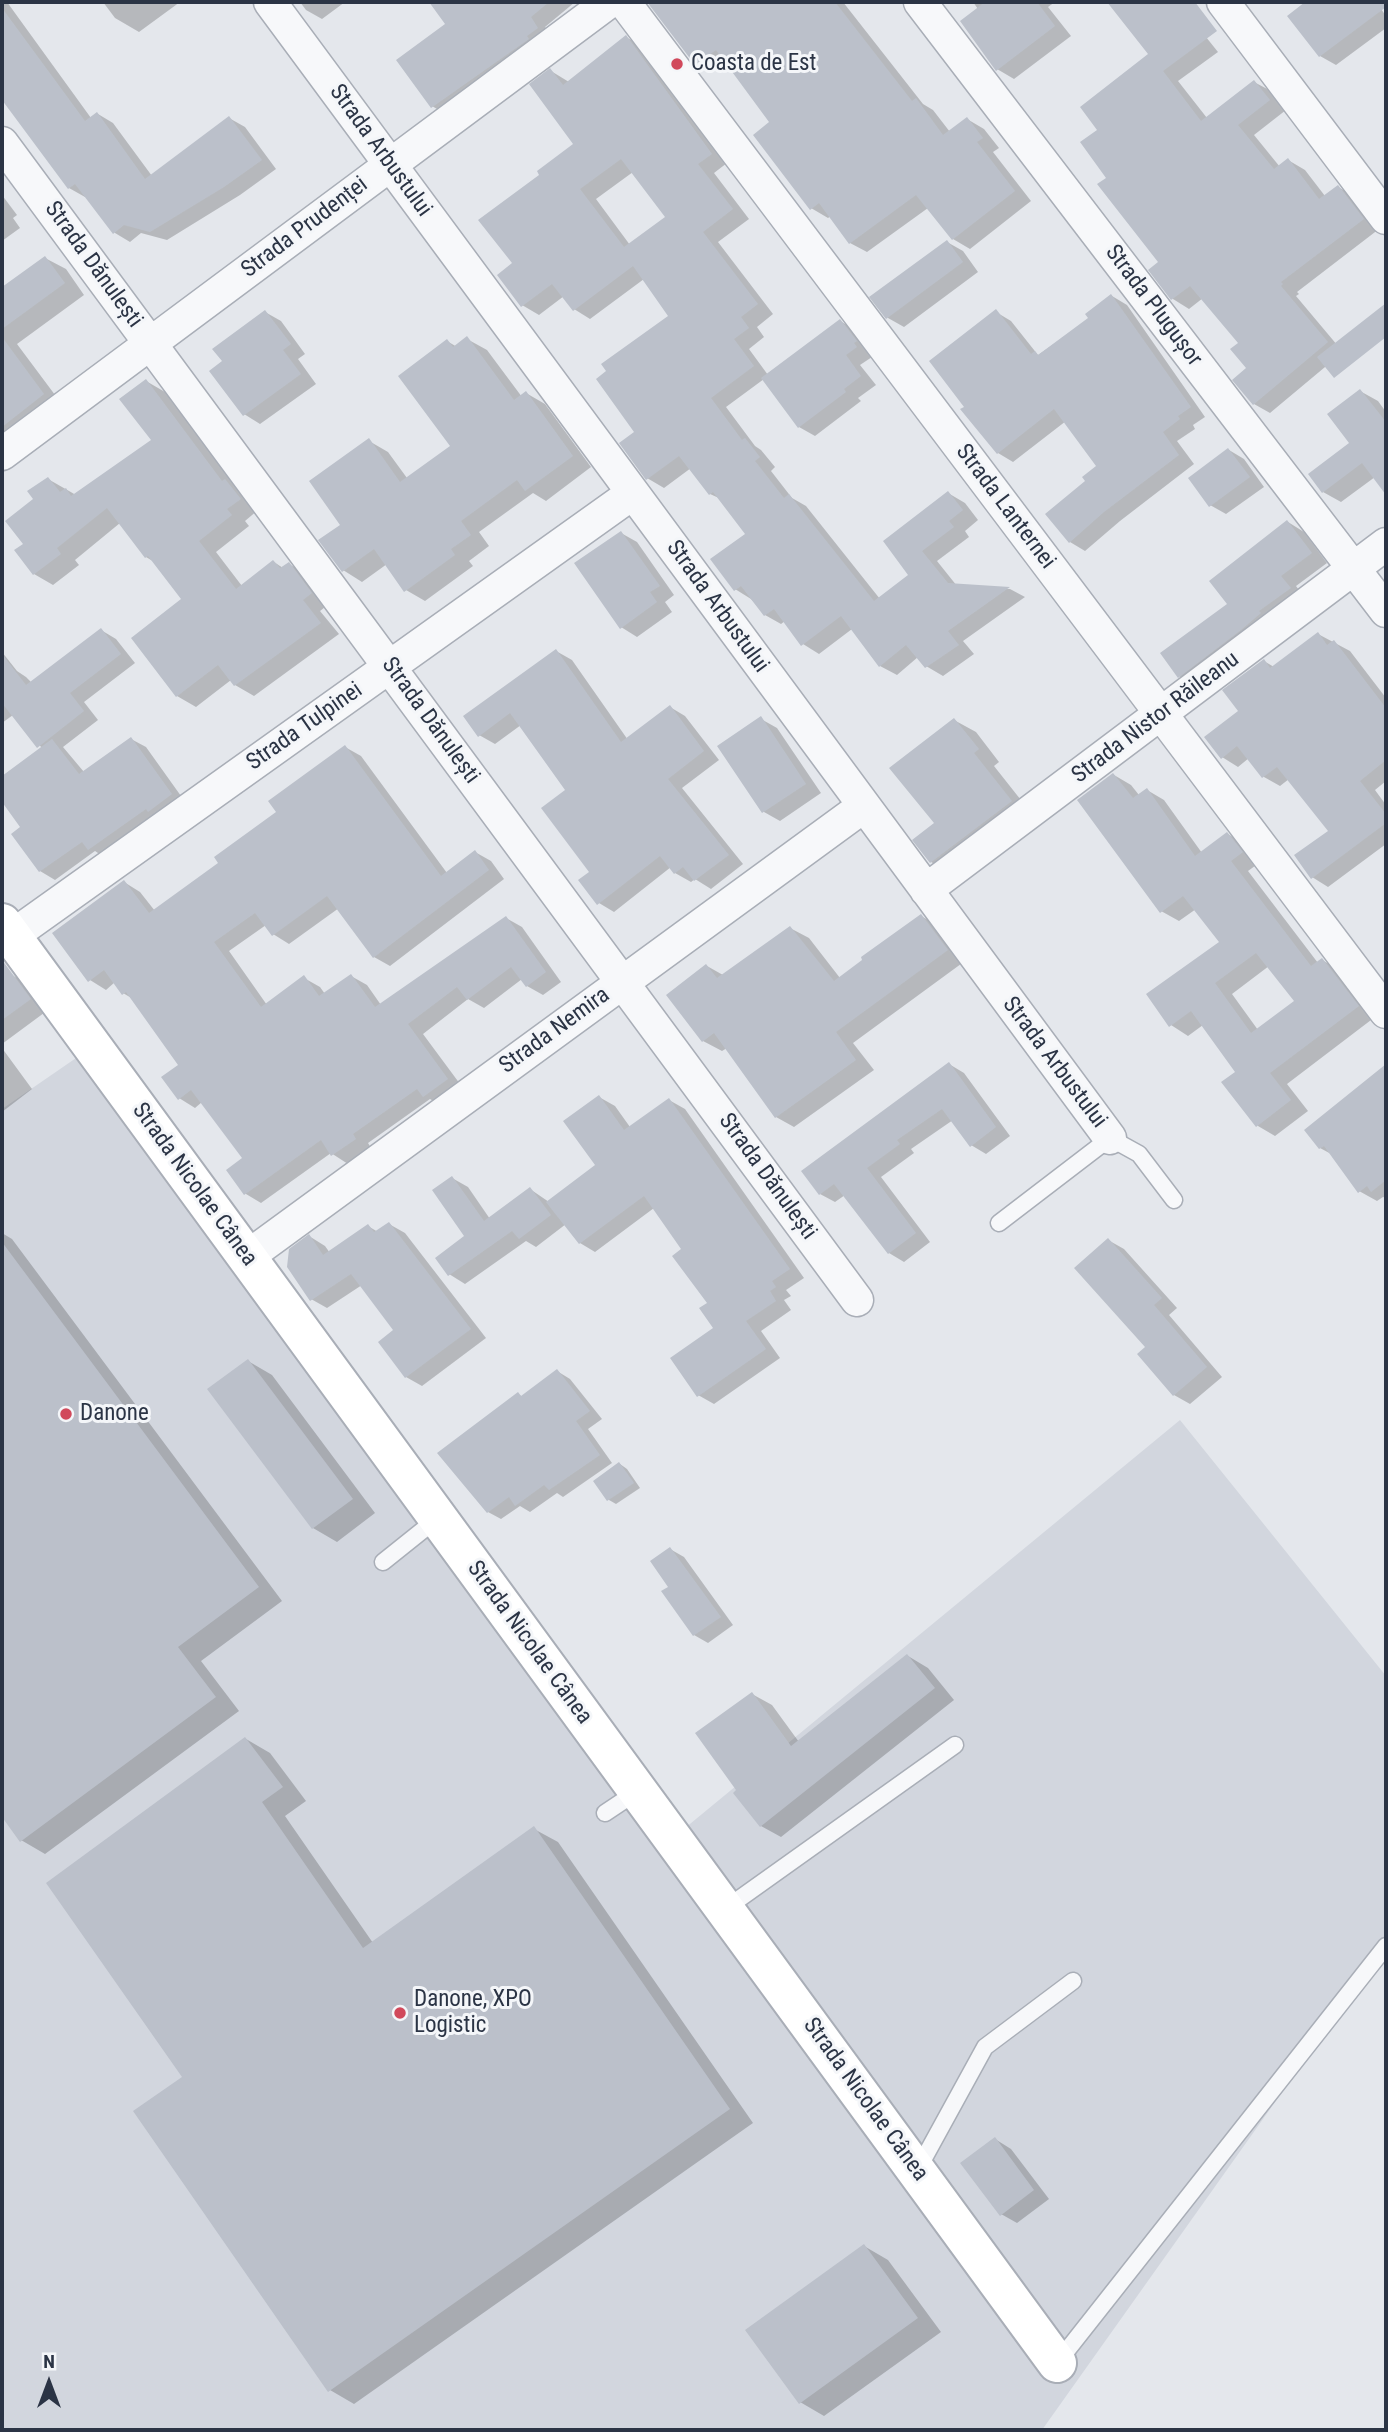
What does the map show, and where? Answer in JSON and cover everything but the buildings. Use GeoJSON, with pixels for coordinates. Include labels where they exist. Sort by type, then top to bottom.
{"type":"FeatureCollection","features":[{"type":"Feature","properties":{"kind":"street","name":"Strada Arbustului"},"geometry":{"type":"LineString","coordinates":[[270,2],[1110,1138]]}},
{"type":"Feature","properties":{"kind":"street","name":"Strada Prudenței"},"geometry":{"type":"LineString","coordinates":[[2,454],[609,2]]}},
{"type":"Feature","properties":{"kind":"street","name":"Strada Lanternei"},"geometry":{"type":"LineString","coordinates":[[624,2],[1386,1012]]}},
{"type":"Feature","properties":{"kind":"street","name":"Strada Plugușor"},"geometry":{"type":"LineString","coordinates":[[920,2],[1386,611]]}},
{"type":"Feature","properties":{"kind":"street"},"geometry":{"type":"LineString","coordinates":[[1223,2],[1386,218]]}},
{"type":"Feature","properties":{"kind":"street","name":"Strada Dănulești"},"geometry":{"type":"LineString","coordinates":[[2,143],[858,1300]]}},
{"type":"Feature","properties":{"kind":"street","name":"Strada Tulpinei"},"geometry":{"type":"LineString","coordinates":[[7,929],[390,667],[633,493]]}},
{"type":"Feature","properties":{"kind":"street","name":"Strada Nistor Răileanu"},"geometry":{"type":"LineString","coordinates":[[926,890],[1386,544]]}},
{"type":"Feature","properties":{"kind":"street","name":"Strada Nemira"},"geometry":{"type":"LineString","coordinates":[[247,1257],[864,806]]}},
{"type":"Feature","properties":{"kind":"street","name":"Strada Nicolae Cânea"},"geometry":{"type":"LineString","coordinates":[[7,929],[1057,2363]]}},
{"type":"Feature","properties":{"kind":"lane","name":"Strada Arbustului"},"geometry":{"type":"LineString","coordinates":[[1110,1138],[1139,1154],[1174,1200]]}},
{"type":"Feature","properties":{"kind":"lane"},"geometry":{"type":"LineString","coordinates":[[999,1223],[1110,1138]]}},
{"type":"Feature","properties":{"kind":"lane"},"geometry":{"type":"LineString","coordinates":[[383,1562],[438,1518]]}},
{"type":"Feature","properties":{"kind":"lane"},"geometry":{"type":"LineString","coordinates":[[725,1909],[955,1745]]}},
{"type":"Feature","properties":{"kind":"lane"},"geometry":{"type":"LineString","coordinates":[[605,1813],[638,1791]]}},
{"type":"Feature","properties":{"kind":"lane"},"geometry":{"type":"LineString","coordinates":[[1057,2363],[1386,1946]]}},
{"type":"Feature","properties":{"kind":"lane"},"geometry":{"type":"LineString","coordinates":[[917,2171],[985,2047],[1073,1981]]}},
{"type":"Feature","properties":{"kind":"shaded area"},"geometry":{"type":"Polygon","coordinates":[[[79,1056],[662,1847],[1180,1420],[1386,1676],[1386,1946],[1042,2430],[2,2430],[2,1109],[79,1056]]]}},
{"type":"Feature","properties":{"kind":"place","name":"Coasta de Est"},"geometry":{"type":"Point","coordinates":[677,64]}},
{"type":"Feature","properties":{"kind":"place","name":"Danone"},"geometry":{"type":"Point","coordinates":[66,1414]}},
{"type":"Feature","properties":{"kind":"place","name":"Danone, XPO Logistic"},"geometry":{"type":"Point","coordinates":[400,2013]}}]}
